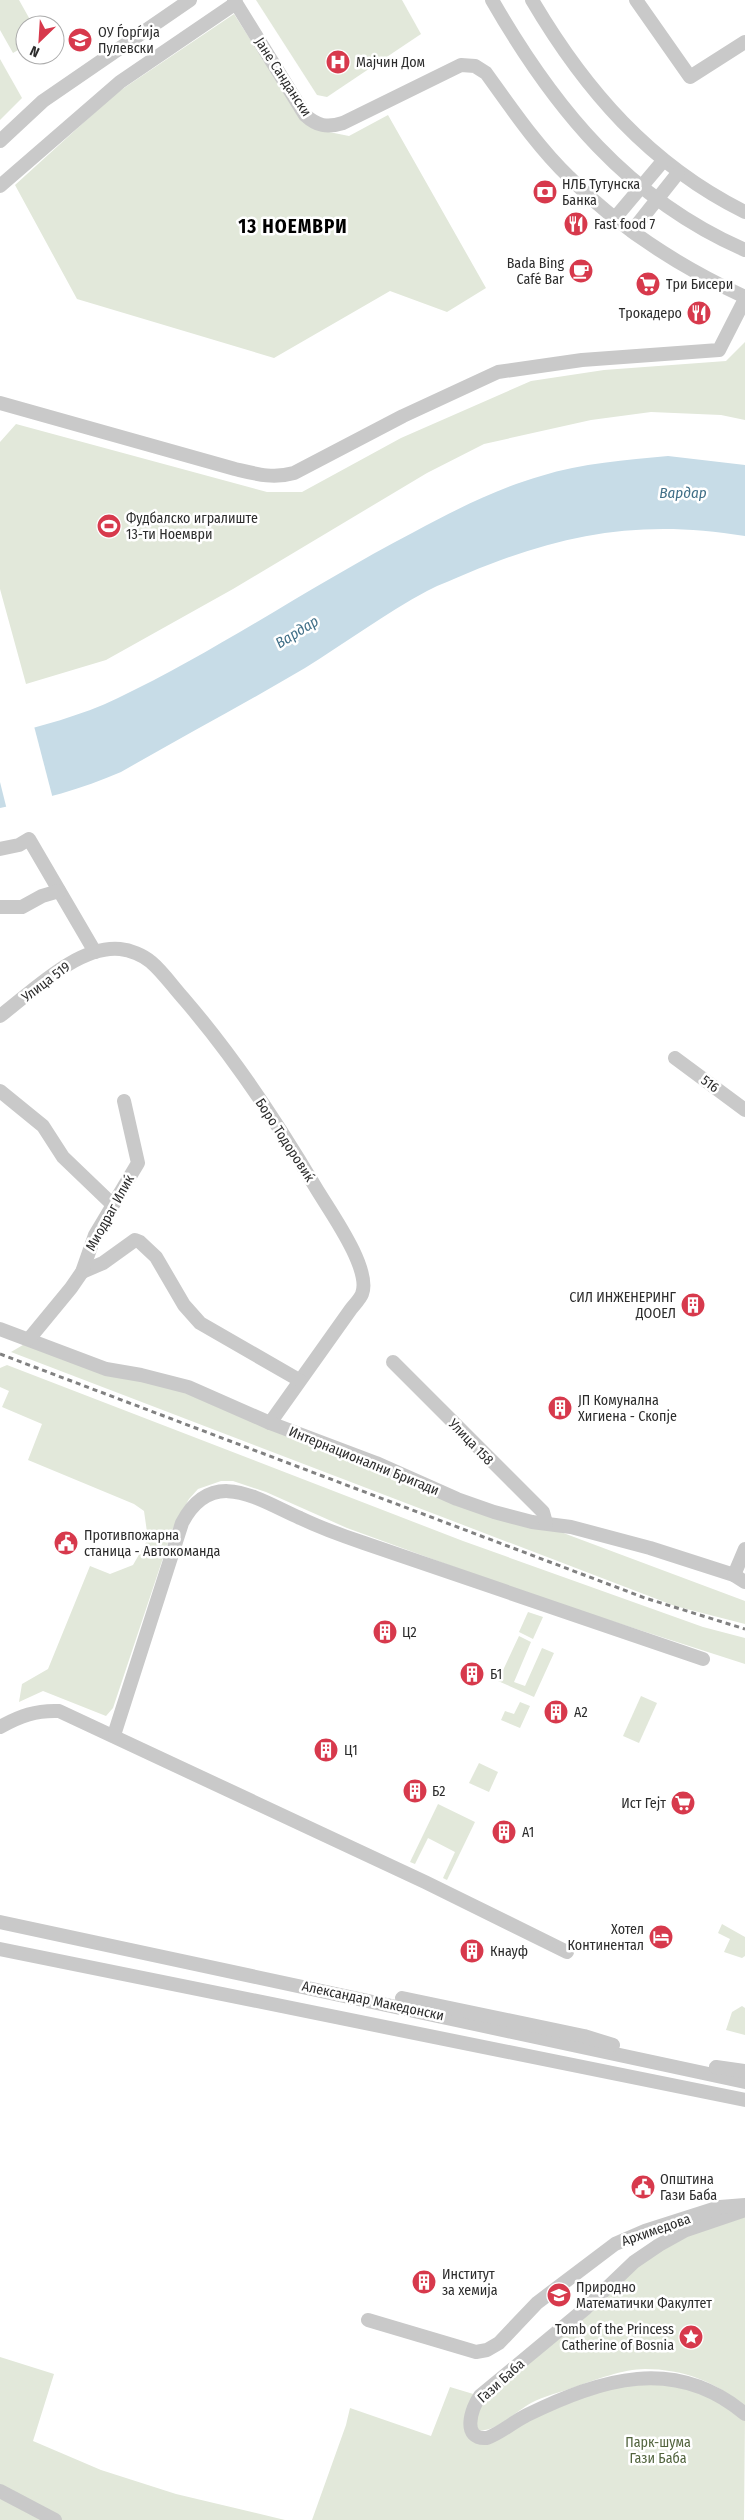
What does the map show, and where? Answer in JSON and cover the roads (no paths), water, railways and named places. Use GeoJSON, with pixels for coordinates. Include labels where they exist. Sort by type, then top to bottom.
{"type":"FeatureCollection","features":[{"type":"Feature","properties":{"kind":"street"},"geometry":{"type":"LineString","coordinates":[[0,141],[43,101],[190,0]]}},
{"type":"Feature","properties":{"kind":"street"},"geometry":{"type":"LineString","coordinates":[[492,0],[532,68],[593,142],[658,200],[703,230],[745,250]]}},
{"type":"Feature","properties":{"kind":"street"},"geometry":{"type":"LineString","coordinates":[[532,0],[584,77],[623,123],[678,173],[720,200],[745,212]]}},
{"type":"Feature","properties":{"kind":"street"},"geometry":{"type":"LineString","coordinates":[[636,0],[690,77],[745,42]]}},
{"type":"Feature","properties":{"kind":"street"},"geometry":{"type":"LineString","coordinates":[[0,186],[120,82],[235,2]]}},
{"type":"Feature","properties":{"kind":"street","name":"Јане Сандански"},"geometry":{"type":"LineString","coordinates":[[235,2],[305,115],[324,127],[343,123],[428,79],[461,65],[475,66],[485,72],[549,156],[568,177],[615,218],[677,262],[745,298]]}},
{"type":"Feature","properties":{"kind":"street"},"geometry":{"type":"LineString","coordinates":[[615,218],[663,161]]}},
{"type":"Feature","properties":{"kind":"street"},"geometry":{"type":"LineString","coordinates":[[632,231],[678,173]]}},
{"type":"Feature","properties":{"kind":"street"},"geometry":{"type":"LineString","coordinates":[[0,403],[250,473],[281,477],[294,473],[403,416],[498,372],[582,360],[719,350],[745,298]]}},
{"type":"Feature","properties":{"kind":"street"},"geometry":{"type":"LineString","coordinates":[[0,849],[19,845],[29,839],[95,952]]}},
{"type":"Feature","properties":{"kind":"street"},"geometry":{"type":"LineString","coordinates":[[0,907],[22,907],[42,896],[59,891]]}},
{"type":"Feature","properties":{"kind":"street","name":"Боро Тодоровиќ"},"geometry":{"type":"LineString","coordinates":[[95,952],[120,949],[135,953],[158,968],[220,1044],[281,1128],[362,1270],[364,1284],[362,1293],[270,1423]]}},
{"type":"Feature","properties":{"kind":"street","name":"Улица 519"},"geometry":{"type":"LineString","coordinates":[[0,1016],[80,957],[95,952]]}},
{"type":"Feature","properties":{"kind":"street","name":"516"},"geometry":{"type":"LineString","coordinates":[[675,1058],[745,1110]]}},
{"type":"Feature","properties":{"kind":"street"},"geometry":{"type":"LineString","coordinates":[[0,1091],[43,1126],[63,1157],[112,1204]]}},
{"type":"Feature","properties":{"kind":"street","name":"Миодраг Илиќ"},"geometry":{"type":"LineString","coordinates":[[29,1339],[82,1272],[95,1235],[112,1204],[138,1164],[124,1101]]}},
{"type":"Feature","properties":{"kind":"street"},"geometry":{"type":"LineString","coordinates":[[82,1272],[103,1263],[135,1240],[140,1242],[156,1257],[184,1305],[200,1323],[299,1380]]}},
{"type":"Feature","properties":{"kind":"street","name":"Интернационални Бригади"},"geometry":{"type":"LineString","coordinates":[[0,1330],[29,1339],[106,1370],[141,1375],[188,1387],[270,1423],[383,1466],[456,1499],[494,1512],[571,1527],[650,1548],[741,1577]]}},
{"type":"Feature","properties":{"kind":"street"},"geometry":{"type":"LineString","coordinates":[[0,1339],[29,1339]]}},
{"type":"Feature","properties":{"kind":"street","name":"Улица 158"},"geometry":{"type":"LineString","coordinates":[[393,1362],[543,1512],[546,1523]]}},
{"type":"Feature","properties":{"kind":"street"},"geometry":{"type":"LineString","coordinates":[[114,1735],[182,1523],[191,1507],[200,1498],[221,1491],[239,1491],[346,1537],[703,1659]]}},
{"type":"Feature","properties":{"kind":"street"},"geometry":{"type":"LineString","coordinates":[[741,1577],[745,1549]]}},
{"type":"Feature","properties":{"kind":"street"},"geometry":{"type":"LineString","coordinates":[[0,1727],[21,1715],[43,1710],[59,1711],[114,1735],[312,1831],[425,1882],[567,1952]]}},
{"type":"Feature","properties":{"kind":"street","name":"Александар Македонски"},"geometry":{"type":"LineString","coordinates":[[0,1922],[300,1985],[339,1985],[584,2036],[626,2050],[639,2058],[686,2068]]}},
{"type":"Feature","properties":{"kind":"street","name":"Александар Македонски"},"geometry":{"type":"LineString","coordinates":[[0,1949],[745,2100]]}},
{"type":"Feature","properties":{"kind":"street"},"geometry":{"type":"LineString","coordinates":[[686,2068],[714,2067],[745,2071]]}},
{"type":"Feature","properties":{"kind":"street"},"geometry":{"type":"LineString","coordinates":[[686,2068],[745,2082]]}},
{"type":"Feature","properties":{"kind":"street","name":"Архимедова"},"geometry":{"type":"LineString","coordinates":[[368,2320],[476,2352],[487,2350],[499,2343],[538,2303],[616,2244],[646,2231],[720,2207],[745,2205]]}},
{"type":"Feature","properties":{"kind":"street","name":"Гази Баба"},"geometry":{"type":"LineString","coordinates":[[745,2210],[686,2230],[634,2262],[588,2305],[480,2396],[474,2404],[470,2430],[481,2439],[487,2438],[529,2414],[588,2391],[627,2379],[678,2379],[700,2386],[721,2396],[745,2414]]}},
{"type":"Feature","properties":{"kind":"street"},"geometry":{"type":"LineString","coordinates":[[0,2491],[55,2520]]}},
{"type":"Feature","properties":{"kind":"water","name":"Вардар"},"geometry":{"type":"Polygon","coordinates":[[[668,456],[745,465],[745,536],[672,529],[604,533],[570,539],[503,559],[427,591],[381,618],[305,668],[121,772],[61,793],[0,808],[0,737],[45,725],[118,698],[193,659],[377,552],[445,516],[492,494],[524,481],[572,468],[668,456]]]}},
{"type":"Feature","properties":{"kind":"railway"},"geometry":{"type":"LineString","coordinates":[[0,1354],[645,1598],[745,1629]]}},
{"type":"Feature","properties":{"kind":"place","name":"ОУ Ѓорѓија Пулевски"},"geometry":{"type":"Point","coordinates":[80,40]}},
{"type":"Feature","properties":{"kind":"place","name":"Мајчин Дом"},"geometry":{"type":"Point","coordinates":[338,62]}},
{"type":"Feature","properties":{"kind":"place","name":"НЛБ Тутунска Банка"},"geometry":{"type":"Point","coordinates":[545,192]}},
{"type":"Feature","properties":{"kind":"place","name":"Fast food 7"},"geometry":{"type":"Point","coordinates":[576,224]}},
{"type":"Feature","properties":{"kind":"place","name":"Bada Bing Café Bar"},"geometry":{"type":"Point","coordinates":[581,271]}},
{"type":"Feature","properties":{"kind":"place","name":"Три Бисери"},"geometry":{"type":"Point","coordinates":[648,284]}},
{"type":"Feature","properties":{"kind":"place","name":"Трокадеро"},"geometry":{"type":"Point","coordinates":[699,313]}},
{"type":"Feature","properties":{"kind":"place","name":"Фудбалско игралиште 13-ти Ноември"},"geometry":{"type":"Point","coordinates":[109,526]}},
{"type":"Feature","properties":{"kind":"place","name":"СИЛ ИНЖЕНЕРИНГ ДООЕЛ"},"geometry":{"type":"Point","coordinates":[693,1305]}},
{"type":"Feature","properties":{"kind":"place","name":"ЈП Комунална Хигиена - Скопје"},"geometry":{"type":"Point","coordinates":[560,1408]}},
{"type":"Feature","properties":{"kind":"place","name":"Противпожарна станица - Автокоманда"},"geometry":{"type":"Point","coordinates":[66,1543]}},
{"type":"Feature","properties":{"kind":"place","name":"Ц2"},"geometry":{"type":"Point","coordinates":[385,1632]}},
{"type":"Feature","properties":{"kind":"place","name":"Б1"},"geometry":{"type":"Point","coordinates":[472,1674]}},
{"type":"Feature","properties":{"kind":"place","name":"А2"},"geometry":{"type":"Point","coordinates":[556,1712]}},
{"type":"Feature","properties":{"kind":"place","name":"Ц1"},"geometry":{"type":"Point","coordinates":[326,1750]}},
{"type":"Feature","properties":{"kind":"place","name":"Б2"},"geometry":{"type":"Point","coordinates":[415,1791]}},
{"type":"Feature","properties":{"kind":"place","name":"Ист Гејт"},"geometry":{"type":"Point","coordinates":[683,1803]}},
{"type":"Feature","properties":{"kind":"place","name":"А1"},"geometry":{"type":"Point","coordinates":[504,1832]}},
{"type":"Feature","properties":{"kind":"place","name":"Хотел Континентал"},"geometry":{"type":"Point","coordinates":[661,1937]}},
{"type":"Feature","properties":{"kind":"place","name":"Кнауф"},"geometry":{"type":"Point","coordinates":[472,1951]}},
{"type":"Feature","properties":{"kind":"place","name":"Општина Гази Баба"},"geometry":{"type":"Point","coordinates":[643,2187]}},
{"type":"Feature","properties":{"kind":"place","name":"Институт за хемија"},"geometry":{"type":"Point","coordinates":[424,2282]}},
{"type":"Feature","properties":{"kind":"place","name":"Природно Математички Факултет"},"geometry":{"type":"Point","coordinates":[559,2295]}},
{"type":"Feature","properties":{"kind":"place","name":"Tomb of the Princess Catherine of Bosnia"},"geometry":{"type":"Point","coordinates":[691,2337]}},
{"type":"Feature","properties":{"kind":"district","name":"13 НОЕМВРИ"},"geometry":{"type":"Point","coordinates":[293,226]}},
{"type":"Feature","properties":{"kind":"park label","name":"Парк-шума Гази Баба"},"geometry":{"type":"Point","coordinates":[658,2450]}}]}
